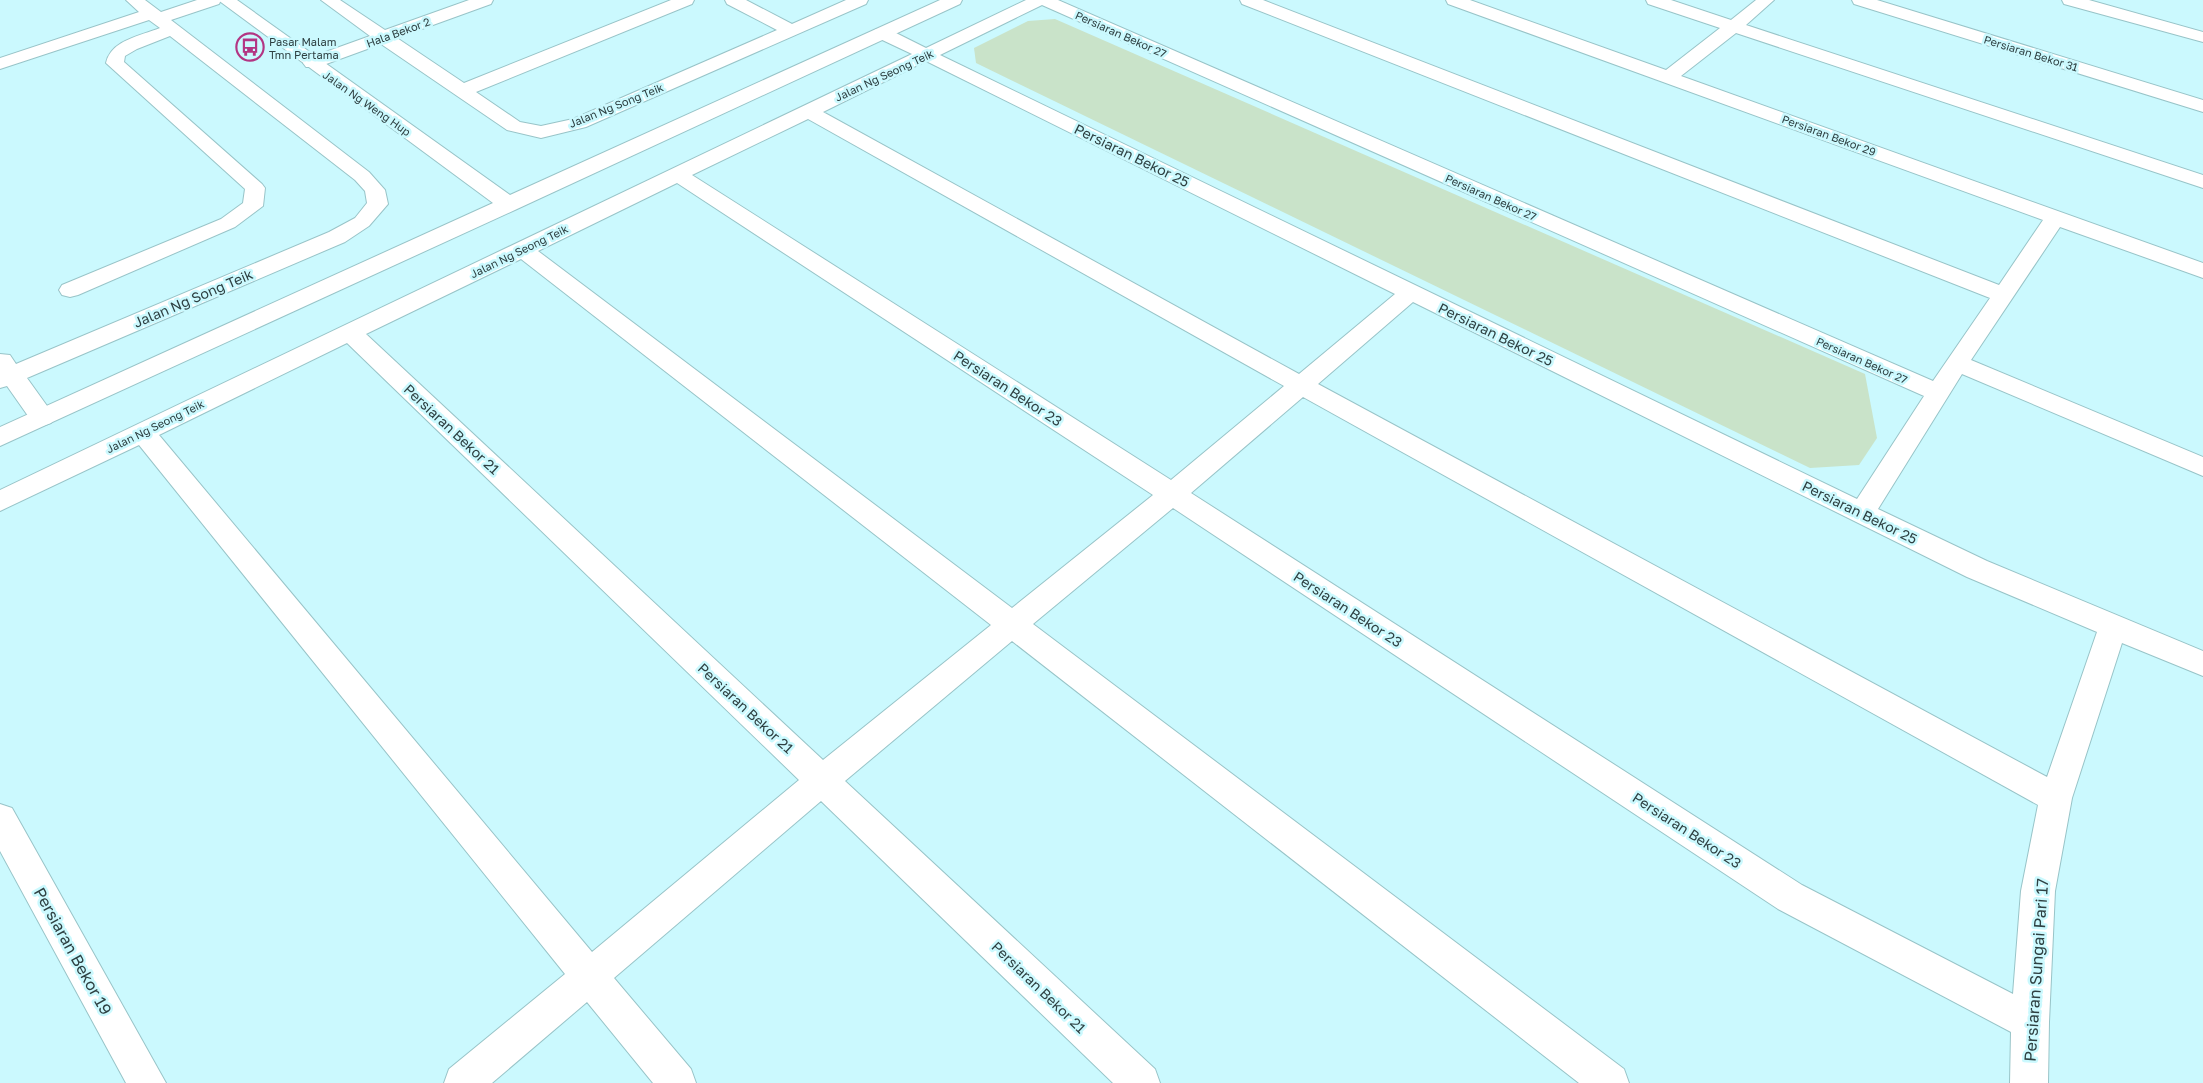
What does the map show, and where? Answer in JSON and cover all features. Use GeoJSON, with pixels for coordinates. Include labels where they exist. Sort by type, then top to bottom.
{"type":"FeatureCollection","features":[{"type":"Feature","properties":{"kind":"street"},"geometry":{"type":"LineString","coordinates":[[134,0],[160,21]]}},
{"type":"Feature","properties":{"kind":"street"},"geometry":{"type":"LineString","coordinates":[[0,64],[160,21],[213,0]]}},
{"type":"Feature","properties":{"kind":"street","name":"Jalan Ng Weng Hup"},"geometry":{"type":"LineString","coordinates":[[226,0],[312,64],[510,204]]}},
{"type":"Feature","properties":{"kind":"street"},"geometry":{"type":"LineString","coordinates":[[329,0],[382,38]]}},
{"type":"Feature","properties":{"kind":"street","name":"Hala Bekor 2"},"geometry":{"type":"LineString","coordinates":[[312,64],[485,0]]}},
{"type":"Feature","properties":{"kind":"street"},"geometry":{"type":"LineString","coordinates":[[461,91],[686,0]]}},
{"type":"Feature","properties":{"kind":"street"},"geometry":{"type":"LineString","coordinates":[[733,0],[791,30]]}},
{"type":"Feature","properties":{"kind":"street","name":"Jalan Ng Song Teik"},"geometry":{"type":"LineString","coordinates":[[382,38],[514,126],[541,132],[579,123],[860,0]]}},
{"type":"Feature","properties":{"kind":"street"},"geometry":{"type":"LineString","coordinates":[[0,436],[954,0]]}},
{"type":"Feature","properties":{"kind":"street","name":"Jalan Ng Seong Teik"},"geometry":{"type":"LineString","coordinates":[[0,502],[1039,0]]}},
{"type":"Feature","properties":{"kind":"street","name":"Persiaran Bekor 27"},"geometry":{"type":"LineString","coordinates":[[1044,0],[1939,393]]}},
{"type":"Feature","properties":{"kind":"street"},"geometry":{"type":"LineString","coordinates":[[1248,0],[2004,295]]}},
{"type":"Feature","properties":{"kind":"street","name":"Persiaran Bekor 29"},"geometry":{"type":"LineString","coordinates":[[1454,0],[2203,271]]}},
{"type":"Feature","properties":{"kind":"street"},"geometry":{"type":"LineString","coordinates":[[1654,0],[2203,182]]}},
{"type":"Feature","properties":{"kind":"street"},"geometry":{"type":"LineString","coordinates":[[1669,77],[1766,0]]}},
{"type":"Feature","properties":{"kind":"street","name":"Persiaran Bekor 31"},"geometry":{"type":"LineString","coordinates":[[1860,0],[2203,106]]}},
{"type":"Feature","properties":{"kind":"street"},"geometry":{"type":"LineString","coordinates":[[2070,0],[2203,37]]}},
{"type":"Feature","properties":{"kind":"street"},"geometry":{"type":"LineString","coordinates":[[70,290],[228,223],[253,206],[255,188],[115,63],[117,54],[160,21]]}},
{"type":"Feature","properties":{"kind":"street","name":"Jalan Ng Song Teik"},"geometry":{"type":"LineString","coordinates":[[4,372],[337,237],[362,222],[378,204],[375,190],[362,176],[160,21]]}},
{"type":"Feature","properties":{"kind":"street","name":"Persiaran Bekor 25"},"geometry":{"type":"LineString","coordinates":[[882,33],[1978,569],[2203,664]]}},
{"type":"Feature","properties":{"kind":"street"},"geometry":{"type":"LineString","coordinates":[[808,111],[1302,386],[2056,798]]}},
{"type":"Feature","properties":{"kind":"street","name":"Persiaran Bekor 23"},"geometry":{"type":"LineString","coordinates":[[678,175],[1790,897],[2030,1022]]}},
{"type":"Feature","properties":{"kind":"street"},"geometry":{"type":"LineString","coordinates":[[1862,513],[1957,363],[2056,217]]}},
{"type":"Feature","properties":{"kind":"street"},"geometry":{"type":"LineString","coordinates":[[522,249],[1610,1083]]}},
{"type":"Feature","properties":{"kind":"street"},"geometry":{"type":"LineString","coordinates":[[463,1083],[822,780],[1172,494],[1411,292]]}},
{"type":"Feature","properties":{"kind":"street","name":"Persiaran Bekor 21"},"geometry":{"type":"LineString","coordinates":[[350,333],[1141,1083]]}},
{"type":"Feature","properties":{"kind":"street"},"geometry":{"type":"LineString","coordinates":[[1957,363],[2203,467]]}},
{"type":"Feature","properties":{"kind":"street"},"geometry":{"type":"LineString","coordinates":[[4,372],[42,417]]}},
{"type":"Feature","properties":{"kind":"street"},"geometry":{"type":"LineString","coordinates":[[142,432],[591,975],[677,1083]]}},
{"type":"Feature","properties":{"kind":"street","name":"Persiaran Sungai Pari 17"},"geometry":{"type":"LineString","coordinates":[[2029,1083],[2030,1022],[2038,892],[2056,798],[2113,627]]}},
{"type":"Feature","properties":{"kind":"street","name":"Persiaran Bekor 19"},"geometry":{"type":"LineString","coordinates":[[0,818],[147,1083]]}},
{"type":"Feature","properties":{"kind":"green space"},"geometry":{"type":"Polygon","coordinates":[[[1055,19],[1865,374],[1877,438],[1859,465],[1810,468],[976,63],[974,48],[1028,21],[1055,19]]]}},
{"type":"Feature","properties":{"kind":"place","name":"Pasar Malam Tmn Pertama"},"geometry":{"type":"Point","coordinates":[250,47]}}]}
